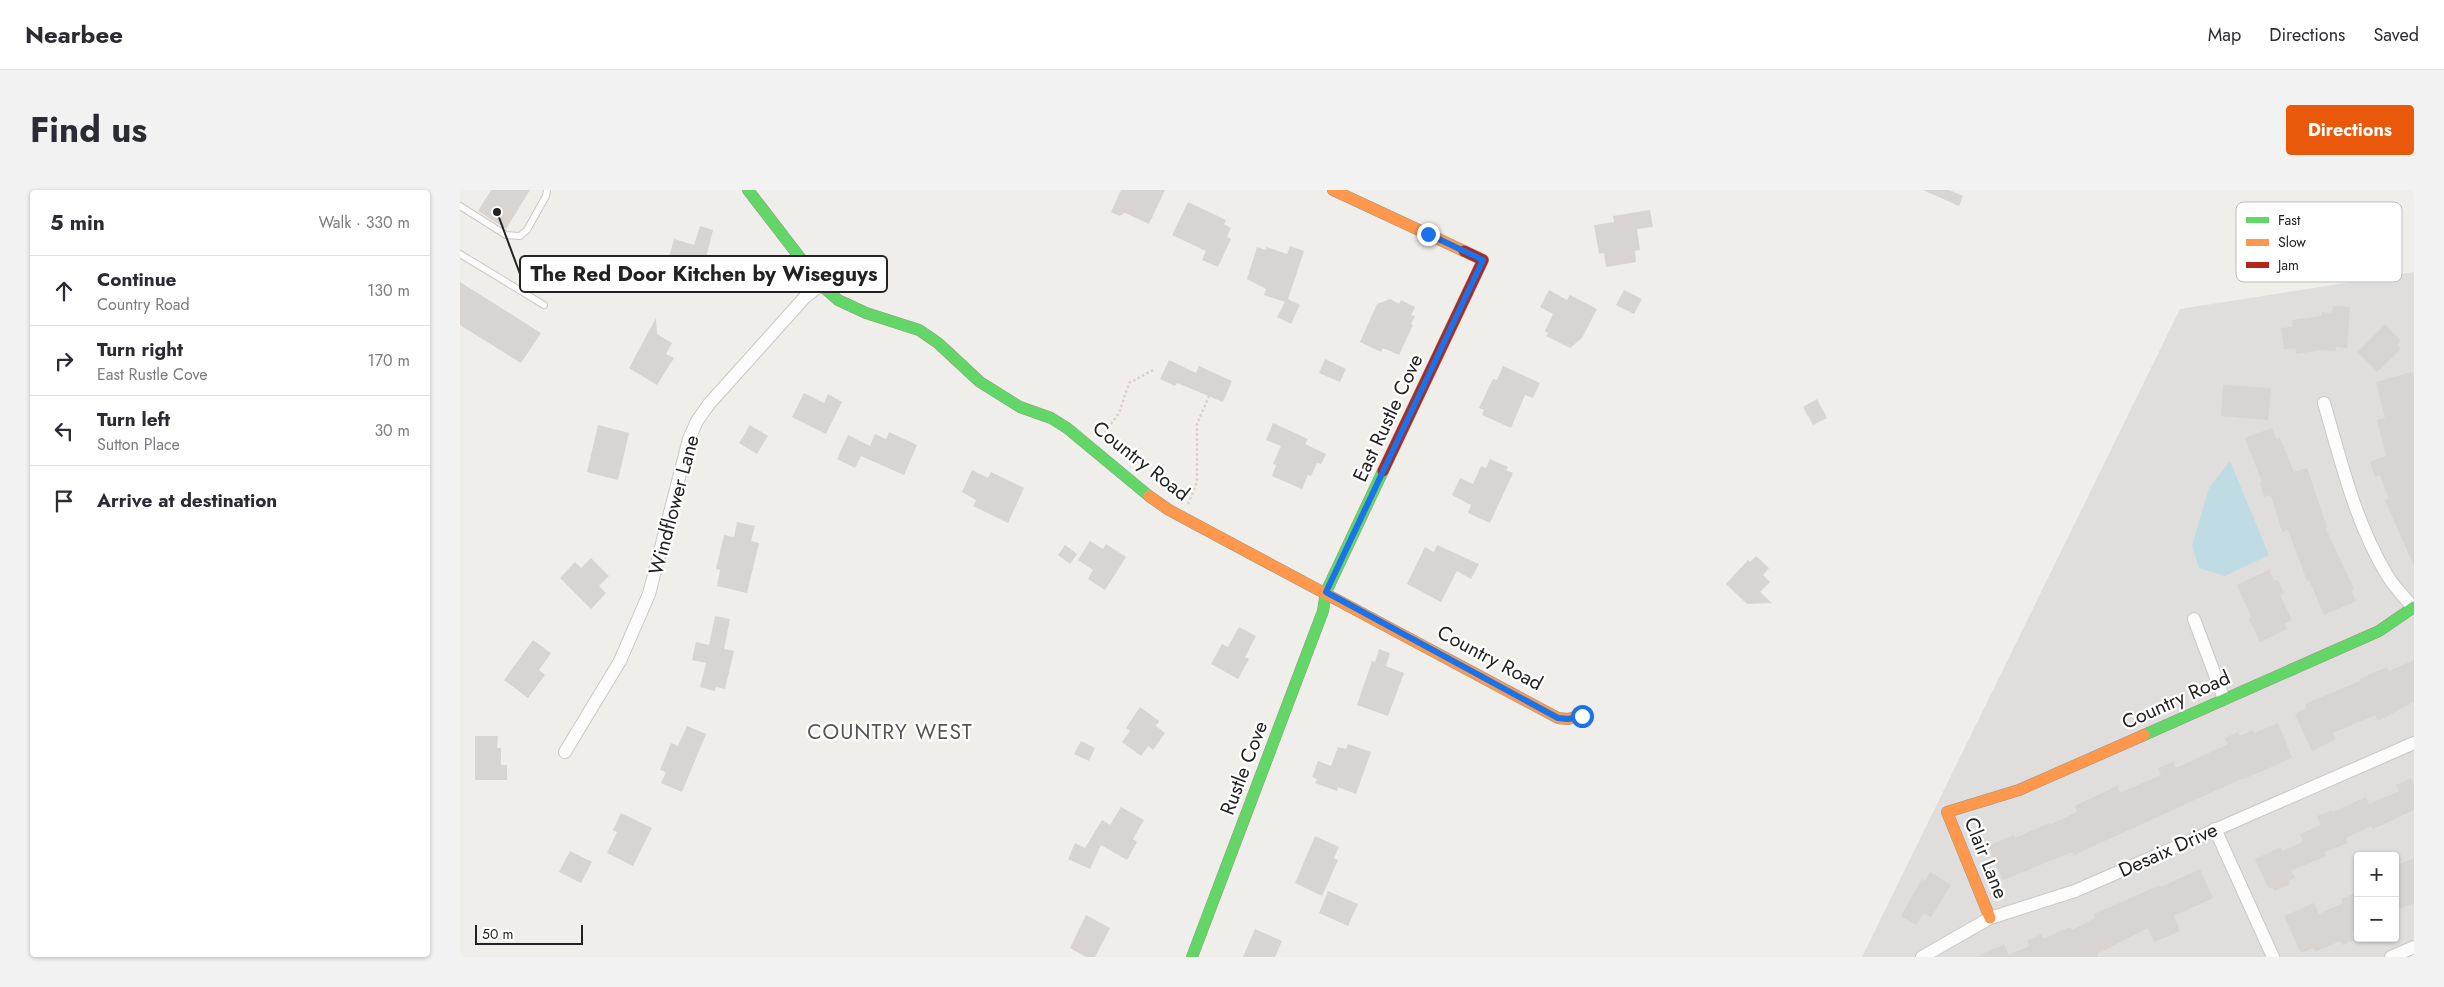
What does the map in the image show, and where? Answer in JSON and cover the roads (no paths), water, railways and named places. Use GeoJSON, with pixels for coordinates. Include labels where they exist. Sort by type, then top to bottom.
{"type":"FeatureCollection","features":[{"type":"Feature","properties":{"kind":"street","name":"Country Road"},"geometry":{"type":"LineString","coordinates":[[748,190],[820,285],[838,300],[866,313],[919,330],[938,343],[980,382],[1020,407],[1051,418],[1093,448],[1148,495],[1182,517],[1326,592],[1558,718],[1568,719],[1582,716]]}},
{"type":"Feature","properties":{"kind":"street","name":"East Rustle Cove"},"geometry":{"type":"LineString","coordinates":[[1326,592],[1483,260],[1333,190]]}},
{"type":"Feature","properties":{"kind":"street","name":"Windflower Lane"},"geometry":{"type":"LineString","coordinates":[[565,752],[620,661],[649,594],[687,446],[697,420],[709,404],[805,297],[820,285]]}},
{"type":"Feature","properties":{"kind":"street"},"geometry":{"type":"LineString","coordinates":[[2324,403],[2343,470],[2366,538],[2388,577],[2414,608]]}},
{"type":"Feature","properties":{"kind":"street","name":"Rustle Cove"},"geometry":{"type":"LineString","coordinates":[[1192,957],[1319,620],[1326,592]]}},
{"type":"Feature","properties":{"kind":"street","name":"Country Road"},"geometry":{"type":"LineString","coordinates":[[1947,812],[2019,790],[2379,631],[2414,608]]}},
{"type":"Feature","properties":{"kind":"street"},"geometry":{"type":"LineString","coordinates":[[2194,619],[2224,699]]}},
{"type":"Feature","properties":{"kind":"street","name":"Desaix Drive"},"geometry":{"type":"LineString","coordinates":[[1922,957],[1990,918],[2075,891],[2414,743]]}},
{"type":"Feature","properties":{"kind":"street","name":"Clair Lane"},"geometry":{"type":"LineString","coordinates":[[1947,812],[1990,918]]}},
{"type":"Feature","properties":{"kind":"street"},"geometry":{"type":"LineString","coordinates":[[2215,829],[2273,957]]}},
{"type":"Feature","properties":{"kind":"street"},"geometry":{"type":"LineString","coordinates":[[2391,957],[2414,947]]}},
{"type":"Feature","properties":{"kind":"lane"},"geometry":{"type":"LineString","coordinates":[[460,206],[506,235],[520,236],[527,230],[546,196],[547,190]]}},
{"type":"Feature","properties":{"kind":"lane"},"geometry":{"type":"LineString","coordinates":[[460,254],[544,305]]}},
{"type":"Feature","properties":{"kind":"water"},"geometry":{"type":"Polygon","coordinates":[[[2230,461],[2269,555],[2225,576],[2199,568],[2192,546],[2209,488],[2230,461]]]}},
{"type":"Feature","properties":{"kind":"place","name":"The Red Door Kitchen by Wiseguys"},"geometry":{"type":"Point","coordinates":[497,212]}},
{"type":"Feature","properties":{"kind":"district","name":"COUNTRY WEST"},"geometry":{"type":"Point","coordinates":[890,732]}}]}
